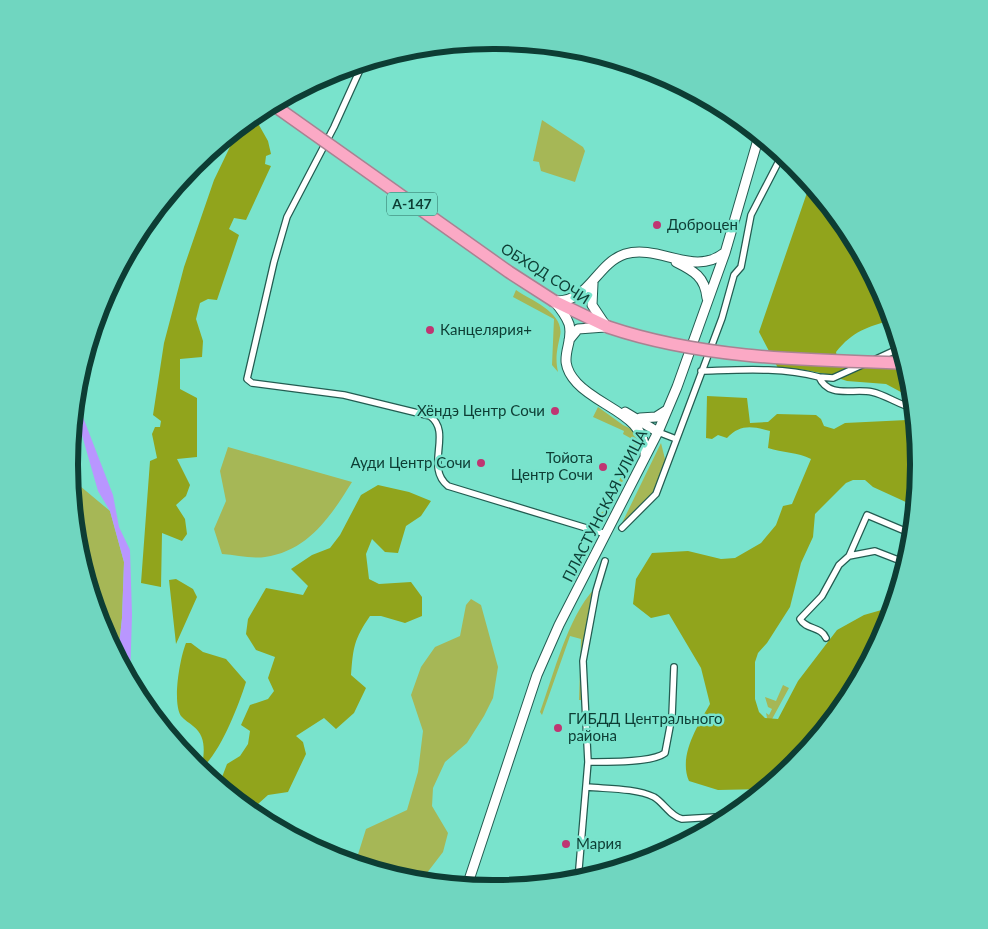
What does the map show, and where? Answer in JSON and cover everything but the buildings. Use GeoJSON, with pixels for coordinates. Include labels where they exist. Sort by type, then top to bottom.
{"type":"FeatureCollection","features":[{"type":"Feature","properties":{"kind":"highway","name":"ОБХОД СОЧИ"},"geometry":{"type":"LineString","coordinates":[[279,109],[501,266],[554,301],[608,327],[659,342],[706,350],[781,358],[897,363]]}},
{"type":"Feature","properties":{"kind":"main road","name":"ПЛАСТУНСКАЯ УЛИЦА"},"geometry":{"type":"LineString","coordinates":[[469,879],[537,675],[559,625],[668,409],[725,253],[757,143]]}},
{"type":"Feature","properties":{"kind":"main road"},"geometry":{"type":"LineString","coordinates":[[554,301],[574,298],[593,282],[606,265],[624,254],[646,252],[664,256],[717,275]]}},
{"type":"Feature","properties":{"kind":"main road"},"geometry":{"type":"LineString","coordinates":[[694,266],[711,262],[725,253]]}},
{"type":"Feature","properties":{"kind":"main road"},"geometry":{"type":"LineString","coordinates":[[694,266],[704,283],[708,302]]}},
{"type":"Feature","properties":{"kind":"main road"},"geometry":{"type":"LineString","coordinates":[[593,282],[591,291],[592,305],[598,316],[608,327]]}},
{"type":"Feature","properties":{"kind":"main road","name":"А-147"},"geometry":{"type":"LineString","coordinates":[[554,301],[569,324],[565,356],[572,377],[584,390],[658,432]]}},
{"type":"Feature","properties":{"kind":"main road","name":"А-147"},"geometry":{"type":"LineString","coordinates":[[568,340],[578,329],[608,327]]}},
{"type":"Feature","properties":{"kind":"main road"},"geometry":{"type":"LineString","coordinates":[[636,421],[656,417],[668,409]]}},
{"type":"Feature","properties":{"kind":"main road","name":"А-147"},"geometry":{"type":"LineString","coordinates":[[636,421],[645,441],[645,457]]}},
{"type":"Feature","properties":{"kind":"street"},"geometry":{"type":"LineString","coordinates":[[359,71],[325,145],[287,217],[274,262],[247,379],[252,383],[344,395],[430,416],[439,430],[437,464],[439,477],[448,486],[606,534]]}},
{"type":"Feature","properties":{"kind":"street"},"geometry":{"type":"LineString","coordinates":[[622,528],[656,494],[722,318],[734,275],[742,267],[751,215],[778,162]]}},
{"type":"Feature","properties":{"kind":"street"},"geometry":{"type":"LineString","coordinates":[[701,371],[779,370],[819,378],[834,378],[894,351]]}},
{"type":"Feature","properties":{"kind":"street"},"geometry":{"type":"LineString","coordinates":[[819,378],[823,386],[831,390],[871,392],[905,405]]}},
{"type":"Feature","properties":{"kind":"street"},"geometry":{"type":"LineString","coordinates":[[658,432],[676,439]]}},
{"type":"Feature","properties":{"kind":"street"},"geometry":{"type":"LineString","coordinates":[[826,638],[821,631],[805,626],[800,618],[822,596],[838,565],[849,556],[867,515],[904,531]]}},
{"type":"Feature","properties":{"kind":"street"},"geometry":{"type":"LineString","coordinates":[[849,556],[875,551],[899,560]]}},
{"type":"Feature","properties":{"kind":"street","name":"ПЛАСТУНСКАЯ УЛИЦА"},"geometry":{"type":"LineString","coordinates":[[579,871],[588,762],[583,661],[594,600],[604,561]]}},
{"type":"Feature","properties":{"kind":"street"},"geometry":{"type":"LineString","coordinates":[[588,762],[657,757],[665,752],[672,716],[674,667]]}},
{"type":"Feature","properties":{"kind":"street"},"geometry":{"type":"LineString","coordinates":[[587,787],[647,794],[661,802],[674,816],[682,819],[714,817]]}},
{"type":"Feature","properties":{"kind":"green space"},"geometry":{"type":"Polygon","coordinates":[[[542,120],[583,147],[585,151],[575,182],[541,171],[539,162],[533,161],[542,120]]]}},
{"type":"Feature","properties":{"kind":"green space"},"geometry":{"type":"Polygon","coordinates":[[[258,123],[268,141],[271,154],[266,156],[265,164],[271,166],[246,220],[234,218],[229,229],[239,235],[217,300],[208,299],[200,303],[196,319],[203,341],[202,357],[180,359],[180,389],[197,398],[197,457],[177,459],[190,485],[186,496],[176,505],[185,519],[187,534],[182,541],[162,533],[161,587],[141,583],[150,461],[157,458],[152,434],[155,427],[160,427],[161,421],[153,415],[164,343],[184,267],[214,180],[232,142],[258,123]]]}},
{"type":"Feature","properties":{"kind":"green space"},"geometry":{"type":"Polygon","coordinates":[[[808,191],[824,211],[854,257],[867,281],[885,322],[861,331],[848,339],[836,352],[837,357],[896,357],[904,393],[886,384],[847,381],[826,374],[799,369],[779,370],[759,332],[808,191]]]}},
{"type":"Feature","properties":{"kind":"green space"},"geometry":{"type":"Polygon","coordinates":[[[516,290],[546,308],[557,321],[560,328],[557,350],[558,372],[552,365],[554,319],[513,297],[516,290]]]}},
{"type":"Feature","properties":{"kind":"green space"},"geometry":{"type":"Polygon","coordinates":[[[707,396],[747,398],[750,423],[768,422],[777,414],[816,415],[821,419],[824,426],[834,429],[845,423],[907,420],[910,464],[908,503],[873,487],[865,480],[853,480],[846,483],[815,514],[813,537],[801,563],[790,607],[767,643],[758,653],[755,662],[755,699],[759,712],[765,718],[778,719],[798,681],[837,630],[864,615],[884,609],[878,624],[854,672],[824,718],[807,739],[753,789],[718,790],[689,781],[686,771],[688,751],[695,731],[710,704],[701,668],[669,614],[651,618],[633,604],[636,579],[652,553],[688,551],[721,559],[735,558],[761,543],[776,525],[783,506],[792,504],[811,459],[768,448],[770,431],[758,428],[742,428],[727,438],[718,435],[712,439],[706,438],[707,396]]]}},
{"type":"Feature","properties":{"kind":"green space"},"geometry":{"type":"Polygon","coordinates":[[[598,407],[635,431],[641,445],[605,516],[595,517],[607,509],[634,446],[632,439],[623,434],[624,431],[593,417],[598,407]]]}},
{"type":"Feature","properties":{"kind":"green space"},"geometry":{"type":"Polygon","coordinates":[[[661,443],[666,463],[655,493],[622,523],[661,443]]]}},
{"type":"Feature","properties":{"kind":"green space"},"geometry":{"type":"Polygon","coordinates":[[[228,447],[352,482],[327,519],[306,540],[294,548],[265,557],[222,554],[214,529],[226,501],[220,471],[228,447]]]}},
{"type":"Feature","properties":{"kind":"green space"},"geometry":{"type":"Polygon","coordinates":[[[79,485],[110,511],[124,562],[119,644],[100,598],[92,572],[86,546],[79,485]]]}},
{"type":"Feature","properties":{"kind":"green space"},"geometry":{"type":"Polygon","coordinates":[[[378,485],[409,492],[431,501],[421,516],[406,526],[398,553],[385,552],[372,539],[366,554],[369,579],[379,584],[411,582],[422,597],[422,616],[405,623],[381,616],[370,616],[357,638],[354,651],[351,675],[366,688],[354,713],[336,729],[324,718],[296,736],[303,742],[306,754],[288,792],[268,795],[258,804],[252,802],[222,778],[227,764],[240,756],[248,744],[250,731],[241,725],[250,705],[268,699],[274,691],[268,678],[275,657],[256,650],[246,634],[248,619],[266,588],[303,595],[308,586],[291,569],[312,555],[330,548],[340,535],[361,495],[378,485]]]}},
{"type":"Feature","properties":{"kind":"green space"},"geometry":{"type":"Polygon","coordinates":[[[176,579],[193,589],[197,597],[176,644],[169,580],[176,579]]]}},
{"type":"Feature","properties":{"kind":"green space"},"geometry":{"type":"Polygon","coordinates":[[[594,589],[582,660],[582,700],[579,700],[581,639],[570,636],[542,715],[540,712],[569,631],[576,616],[594,589]]]}},
{"type":"Feature","properties":{"kind":"green space"},"geometry":{"type":"Polygon","coordinates":[[[471,599],[481,605],[498,667],[493,698],[484,716],[467,743],[445,762],[433,788],[432,806],[448,833],[443,852],[426,874],[386,866],[357,857],[366,829],[407,810],[418,772],[423,731],[411,695],[421,667],[435,647],[460,636],[466,605],[471,599]]]}},
{"type":"Feature","properties":{"kind":"green space"},"geometry":{"type":"Polygon","coordinates":[[[186,643],[191,643],[203,652],[226,659],[246,682],[234,716],[216,751],[206,764],[203,761],[204,745],[201,735],[181,716],[178,709],[177,691],[181,659],[186,643]]]}},
{"type":"Feature","properties":{"kind":"green space"},"geometry":{"type":"Polygon","coordinates":[[[783,685],[789,688],[771,721],[768,722],[766,713],[769,715],[772,709],[768,707],[765,697],[776,701],[783,685]]]}},
{"type":"Feature","properties":{"kind":"shaded area"},"geometry":{"type":"Polygon","coordinates":[[[82,414],[113,495],[119,527],[130,550],[132,615],[130,665],[119,644],[124,562],[110,511],[98,491],[80,428],[82,414]]]}},
{"type":"Feature","properties":{"kind":"place","name":"Доброцен"},"geometry":{"type":"Point","coordinates":[657,225]}},
{"type":"Feature","properties":{"kind":"place","name":"Канцелярия+"},"geometry":{"type":"Point","coordinates":[430,330]}},
{"type":"Feature","properties":{"kind":"place","name":"Хёндэ Центр Сочи"},"geometry":{"type":"Point","coordinates":[555,411]}},
{"type":"Feature","properties":{"kind":"place","name":"Ауди Центр Сочи"},"geometry":{"type":"Point","coordinates":[481,463]}},
{"type":"Feature","properties":{"kind":"place","name":"Тойота Центр Сочи"},"geometry":{"type":"Point","coordinates":[603,467]}},
{"type":"Feature","properties":{"kind":"place","name":"ГИБДД Центрального района"},"geometry":{"type":"Point","coordinates":[558,728]}},
{"type":"Feature","properties":{"kind":"place","name":"Мария"},"geometry":{"type":"Point","coordinates":[566,844]}}]}
